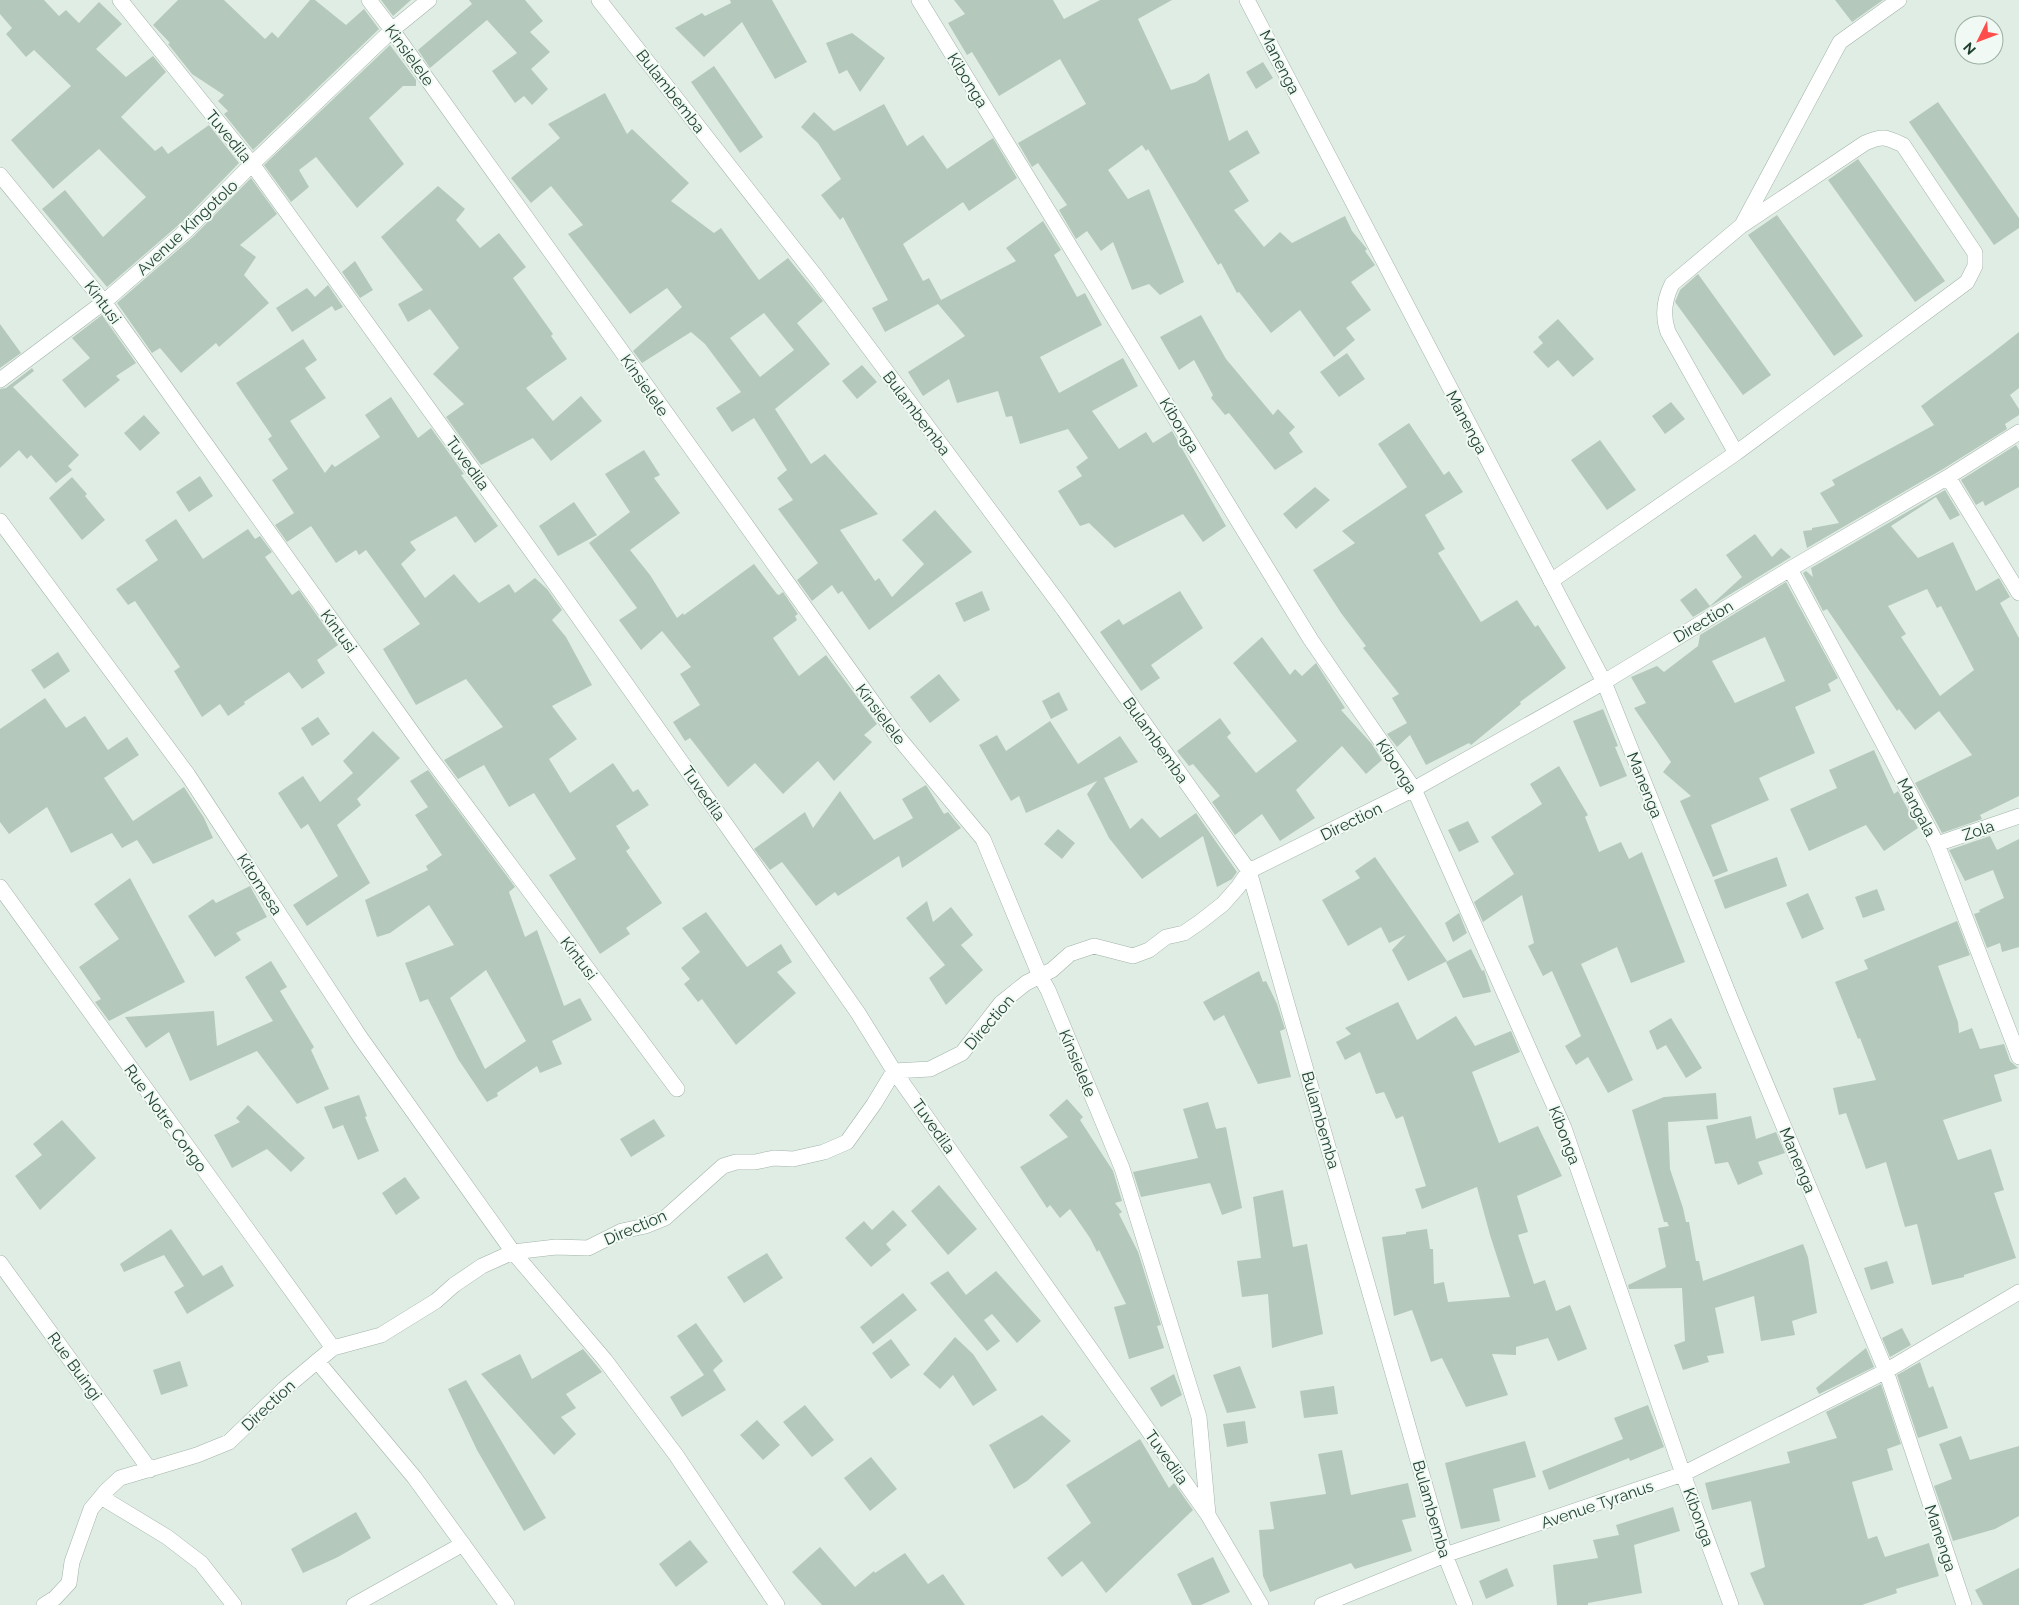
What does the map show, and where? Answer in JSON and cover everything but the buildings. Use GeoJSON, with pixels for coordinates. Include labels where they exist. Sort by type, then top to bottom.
{"type":"FeatureCollection","features":[{"type":"Feature","properties":{"kind":"street","name":"Tuvedila"},"geometry":{"type":"LineString","coordinates":[[120,0],[252,164],[558,588],[752,861],[858,1014],[894,1071],[1208,1515],[1261,1605]]}},
{"type":"Feature","properties":{"kind":"street","name":"Kinsielele"},"geometry":{"type":"LineString","coordinates":[[369,0],[897,736],[983,839],[1122,1168],[1199,1417],[1208,1515]]}},
{"type":"Feature","properties":{"kind":"street","name":"Avenue Kingotolo"},"geometry":{"type":"LineString","coordinates":[[0,380],[104,302],[188,230],[252,164],[392,30],[429,0]]}},
{"type":"Feature","properties":{"kind":"street","name":"Bulambemba"},"geometry":{"type":"LineString","coordinates":[[599,0],[817,278],[1064,610],[1248,871],[1445,1555],[1465,1605]]}},
{"type":"Feature","properties":{"kind":"street","name":"Kibonga"},"geometry":{"type":"LineString","coordinates":[[919,0],[1311,640],[1414,790],[1564,1128],[1683,1474],[1731,1605]]}},
{"type":"Feature","properties":{"kind":"street","name":"Manenga"},"geometry":{"type":"LineString","coordinates":[[1247,0],[1604,682],[1735,1010],[1886,1371],[1964,1605]]}},
{"type":"Feature","properties":{"kind":"street"},"geometry":{"type":"LineString","coordinates":[[1741,226],[1840,42],[1898,0]]}},
{"type":"Feature","properties":{"kind":"street"},"geometry":{"type":"LineString","coordinates":[[1551,581],[1736,453],[1967,282],[1975,266],[1975,253],[1904,146],[1886,137],[1877,138],[1865,143],[1741,226],[1672,284],[1667,295],[1663,318],[1668,332],[1736,453]]}},
{"type":"Feature","properties":{"kind":"street","name":"Kintusi"},"geometry":{"type":"LineString","coordinates":[[0,175],[104,302],[428,756],[677,1089]]}},
{"type":"Feature","properties":{"kind":"street","name":"Direction"},"geometry":{"type":"LineString","coordinates":[[44,1605],[55,1598],[69,1583],[72,1562],[91,1509],[120,1478],[196,1455],[229,1442],[333,1348],[382,1335],[436,1301],[454,1285],[482,1266],[513,1252],[556,1247],[588,1248],[622,1231],[645,1226],[665,1218],[723,1166],[736,1162],[755,1162],[774,1158],[793,1159],[824,1152],[847,1142],[874,1104],[894,1071],[930,1069],[962,1052],[1001,1003],[1026,983],[1052,970],[1070,954],[1094,946],[1133,956],[1149,950],[1166,936],[1184,933],[1223,904],[1248,871],[1414,790],[1604,682],[2019,432]]}},
{"type":"Feature","properties":{"kind":"street"},"geometry":{"type":"LineString","coordinates":[[1948,476],[2019,593]]}},
{"type":"Feature","properties":{"kind":"street","name":"Kitomesa"},"geometry":{"type":"LineString","coordinates":[[0,520],[188,775],[360,1037],[513,1252],[605,1360],[676,1455],[777,1605]]}},
{"type":"Feature","properties":{"kind":"street","name":"Mangala"},"geometry":{"type":"LineString","coordinates":[[1790,569],[1937,844],[2019,1057]]}},
{"type":"Feature","properties":{"kind":"street","name":"Zola"},"geometry":{"type":"LineString","coordinates":[[1937,844],[2019,816]]}},
{"type":"Feature","properties":{"kind":"street","name":"Rue Notre Congo"},"geometry":{"type":"LineString","coordinates":[[0,887],[333,1348]]}},
{"type":"Feature","properties":{"kind":"street","name":"Rue Buingi"},"geometry":{"type":"LineString","coordinates":[[0,1263],[150,1470]]}},
{"type":"Feature","properties":{"kind":"street","name":"Avenue Tyranus"},"geometry":{"type":"LineString","coordinates":[[1322,1605],[1445,1555],[1683,1474],[1886,1371],[2019,1292]]}},
{"type":"Feature","properties":{"kind":"street"},"geometry":{"type":"LineString","coordinates":[[317,1361],[414,1476],[507,1605]]}},
{"type":"Feature","properties":{"kind":"street"},"geometry":{"type":"LineString","coordinates":[[101,1497],[167,1537],[201,1563],[234,1605]]}},
{"type":"Feature","properties":{"kind":"street"},"geometry":{"type":"LineString","coordinates":[[354,1605],[463,1544]]}}]}
